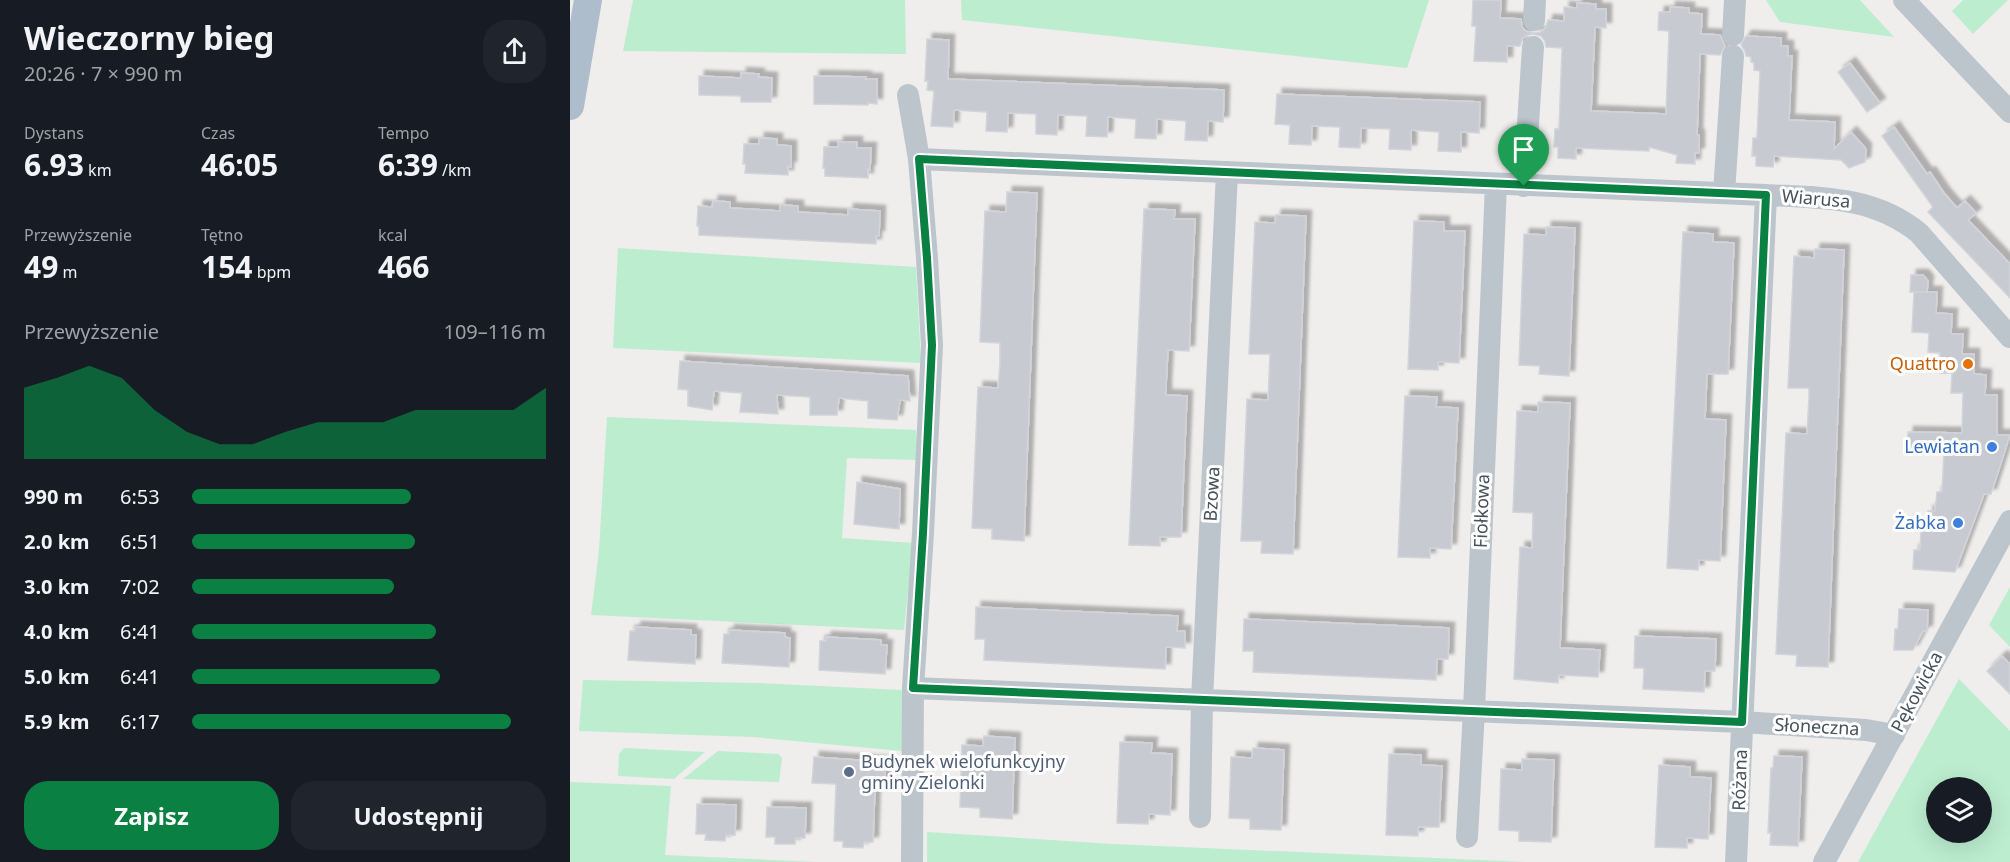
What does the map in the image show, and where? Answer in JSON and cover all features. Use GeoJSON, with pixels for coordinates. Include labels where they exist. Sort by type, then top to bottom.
{"type":"FeatureCollection","features":[{"type":"Feature","properties":{"kind":"main road"},"geometry":{"type":"LineString","coordinates":[[570,106],[588,0]]}},
{"type":"Feature","properties":{"kind":"street"},"geometry":{"type":"LineString","coordinates":[[1724,193],[1735,0]]}},
{"type":"Feature","properties":{"kind":"street"},"geometry":{"type":"LineString","coordinates":[[1904,0],[2010,112]]}},
{"type":"Feature","properties":{"kind":"street"},"geometry":{"type":"LineString","coordinates":[[1524,186],[1533,47]]}},
{"type":"Feature","properties":{"kind":"street"},"geometry":{"type":"LineString","coordinates":[[908,95],[919,159],[932,345],[913,688],[912,862]]}},
{"type":"Feature","properties":{"kind":"street","name":"Wiarusa"},"geometry":{"type":"LineString","coordinates":[[919,159],[1724,193],[1859,202],[1909,224],[1930,243],[2010,337]]}},
{"type":"Feature","properties":{"kind":"street","name":"Bzowa"},"geometry":{"type":"LineString","coordinates":[[1200,817],[1202,700],[1227,172]]}},
{"type":"Feature","properties":{"kind":"street","name":"Fiołkowa"},"geometry":{"type":"LineString","coordinates":[[1467,837],[1496,184]]}},
{"type":"Feature","properties":{"kind":"street","name":"Różana"},"geometry":{"type":"LineString","coordinates":[[1736,862],[1766,195]]}},
{"type":"Feature","properties":{"kind":"street","name":"Pękowicka"},"geometry":{"type":"LineString","coordinates":[[1824,862],[2010,521]]}},
{"type":"Feature","properties":{"kind":"street","name":"Słoneczna"},"geometry":{"type":"LineString","coordinates":[[913,688],[1742,722],[1866,730],[1894,735]]}},
{"type":"Feature","properties":{"kind":"green space"},"geometry":{"type":"Polygon","coordinates":[[[633,0],[905,0],[906,54],[623,51],[633,0]]]}},
{"type":"Feature","properties":{"kind":"green space"},"geometry":{"type":"Polygon","coordinates":[[[961,0],[1429,0],[1407,68],[962,20],[961,0]]]}},
{"type":"Feature","properties":{"kind":"green space"},"geometry":{"type":"Polygon","coordinates":[[[1766,0],[1860,0],[1894,37],[1780,22],[1766,0]]]}},
{"type":"Feature","properties":{"kind":"green space"},"geometry":{"type":"Polygon","coordinates":[[[1963,0],[2008,0],[1973,34],[1952,11],[1963,0]]]}},
{"type":"Feature","properties":{"kind":"green space"},"geometry":{"type":"Polygon","coordinates":[[[618,248],[916,267],[921,363],[613,348],[618,248]]]}},
{"type":"Feature","properties":{"kind":"green space"},"geometry":{"type":"Polygon","coordinates":[[[607,417],[916,430],[919,460],[847,458],[842,538],[913,543],[904,630],[591,615],[599,550],[607,417]]]}},
{"type":"Feature","properties":{"kind":"green space"},"geometry":{"type":"Polygon","coordinates":[[[2010,587],[2010,647],[1989,625],[2010,587]]]}},
{"type":"Feature","properties":{"kind":"green space"},"geometry":{"type":"Polygon","coordinates":[[[1959,679],[2010,731],[2010,862],[1858,862],[1959,679]]]}},
{"type":"Feature","properties":{"kind":"green space"},"geometry":{"type":"Polygon","coordinates":[[[583,680],[758,683],[903,690],[902,751],[752,737],[579,731],[583,680]]]}},
{"type":"Feature","properties":{"kind":"green space"},"geometry":{"type":"Polygon","coordinates":[[[624,748],[705,752],[674,779],[618,776],[619,754],[624,748]]]}},
{"type":"Feature","properties":{"kind":"green space"},"geometry":{"type":"Polygon","coordinates":[[[718,751],[778,754],[782,758],[779,782],[683,779],[718,751]]]}},
{"type":"Feature","properties":{"kind":"green space"},"geometry":{"type":"Polygon","coordinates":[[[570,782],[671,786],[665,855],[817,862],[570,862],[570,782]]]}},
{"type":"Feature","properties":{"kind":"green space"},"geometry":{"type":"Polygon","coordinates":[[[927,832],[1113,844],[1528,862],[927,862],[927,832]]]}},
{"type":"Feature","properties":{"kind":"building"},"geometry":{"type":"Polygon","coordinates":[[[1473,0],[1501,0],[1500,18],[1521,19],[1522,27],[1533,33],[1541,32],[1548,20],[1564,21],[1564,7],[1577,8],[1577,3],[1596,4],[1596,9],[1606,9],[1606,28],[1595,27],[1591,111],[1666,114],[1669,31],[1658,30],[1659,12],[1670,12],[1670,7],[1689,8],[1689,13],[1702,14],[1701,34],[1720,35],[1725,46],[1720,55],[1700,54],[1697,135],[1699,135],[1699,153],[1695,153],[1695,164],[1676,163],[1677,155],[1649,147],[1649,151],[1576,148],[1576,159],[1558,158],[1558,147],[1554,147],[1555,129],[1559,129],[1562,48],[1546,47],[1541,36],[1533,34],[1522,39],[1520,46],[1507,46],[1507,62],[1474,61],[1476,26],[1472,26],[1473,0]]]}},
{"type":"Feature","properties":{"kind":"building"},"geometry":{"type":"Polygon","coordinates":[[[1746,36],[1781,38],[1781,46],[1788,46],[1788,56],[1792,56],[1789,120],[1835,122],[1834,149],[1851,132],[1866,149],[1865,162],[1849,168],[1841,160],[1774,156],[1773,167],[1756,166],[1756,156],[1752,156],[1753,138],[1757,138],[1760,71],[1754,70],[1751,57],[1746,56],[1741,45],[1746,36]]]}},
{"type":"Feature","properties":{"kind":"building"},"geometry":{"type":"Polygon","coordinates":[[[927,39],[949,40],[948,79],[1224,90],[1223,122],[1208,121],[1207,141],[1185,140],[1186,121],[1157,119],[1156,139],[1135,138],[1136,119],[1108,117],[1107,137],[1086,136],[1087,116],[1058,115],[1057,135],[1036,134],[1036,114],[1008,113],[1007,132],[986,131],[987,112],[954,110],[953,127],[931,126],[934,91],[927,90],[928,81],[925,81],[927,39]]]}},
{"type":"Feature","properties":{"kind":"building"},"geometry":{"type":"Polygon","coordinates":[[[1850,63],[1880,103],[1867,112],[1838,72],[1850,63]]]}},
{"type":"Feature","properties":{"kind":"building"},"geometry":{"type":"Polygon","coordinates":[[[741,73],[759,74],[758,77],[772,78],[771,102],[741,102],[741,96],[699,95],[699,76],[741,78],[741,73]]]}},
{"type":"Feature","properties":{"kind":"building"},"geometry":{"type":"Polygon","coordinates":[[[814,76],[877,79],[877,104],[814,104],[814,76]]]}},
{"type":"Feature","properties":{"kind":"building"},"geometry":{"type":"Polygon","coordinates":[[[1277,94],[1480,102],[1479,133],[1461,132],[1461,152],[1438,151],[1439,132],[1411,130],[1411,150],[1389,149],[1390,129],[1361,128],[1360,148],[1339,147],[1340,127],[1312,126],[1311,145],[1289,144],[1290,125],[1275,124],[1277,94]]]}},
{"type":"Feature","properties":{"kind":"building"},"geometry":{"type":"Polygon","coordinates":[[[1894,127],[1927,174],[1930,172],[1957,208],[1965,201],[1976,213],[1968,220],[2010,264],[2010,298],[1928,212],[1933,207],[1882,136],[1894,127]]]}},
{"type":"Feature","properties":{"kind":"building"},"geometry":{"type":"Polygon","coordinates":[[[759,138],[777,139],[777,145],[791,146],[791,167],[788,166],[788,175],[745,173],[744,144],[759,144],[759,138]]]}},
{"type":"Feature","properties":{"kind":"building"},"geometry":{"type":"Polygon","coordinates":[[[838,142],[857,142],[857,148],[871,148],[868,178],[825,176],[824,147],[838,147],[838,142]]]}},
{"type":"Feature","properties":{"kind":"building"},"geometry":{"type":"Polygon","coordinates":[[[1007,192],[1037,193],[1024,541],[992,539],[992,529],[972,528],[978,387],[998,388],[1000,364],[1000,343],[980,342],[985,211],[1006,212],[1007,192]]]}},
{"type":"Feature","properties":{"kind":"building"},"geometry":{"type":"Polygon","coordinates":[[[713,201],[730,202],[730,208],[780,211],[780,205],[798,206],[798,212],[848,215],[848,209],[880,211],[879,236],[876,236],[876,244],[699,235],[698,206],[712,207],[713,201]]]}},
{"type":"Feature","properties":{"kind":"building"},"geometry":{"type":"Polygon","coordinates":[[[1144,209],[1175,210],[1174,219],[1195,219],[1189,351],[1168,350],[1166,385],[1166,395],[1187,396],[1181,537],[1160,537],[1160,546],[1129,545],[1144,209]]]}},
{"type":"Feature","properties":{"kind":"building"},"geometry":{"type":"Polygon","coordinates":[[[1276,215],[1306,216],[1293,554],[1261,553],[1262,541],[1241,541],[1247,399],[1268,400],[1270,354],[1249,354],[1255,222],[1275,223],[1276,215]]]}},
{"type":"Feature","properties":{"kind":"building"},"geometry":{"type":"Polygon","coordinates":[[[1414,221],[1444,222],[1444,231],[1465,231],[1459,363],[1438,362],[1438,370],[1408,369],[1414,221]]]}},
{"type":"Feature","properties":{"kind":"building"},"geometry":{"type":"Polygon","coordinates":[[[1546,227],[1575,228],[1569,376],[1539,374],[1540,366],[1519,365],[1524,234],[1546,235],[1546,227]]]}},
{"type":"Feature","properties":{"kind":"building"},"geometry":{"type":"Polygon","coordinates":[[[1683,232],[1713,234],[1713,242],[1734,243],[1728,374],[1707,374],[1705,419],[1726,420],[1720,561],[1699,560],[1698,570],[1667,568],[1683,232]]]}},
{"type":"Feature","properties":{"kind":"building"},"geometry":{"type":"Polygon","coordinates":[[[1815,249],[1844,250],[1828,667],[1796,666],[1797,655],[1776,654],[1786,433],[1807,434],[1809,397],[1809,388],[1788,388],[1794,256],[1814,258],[1815,249]]]}},
{"type":"Feature","properties":{"kind":"building"},"geometry":{"type":"Polygon","coordinates":[[[1911,275],[1923,275],[1928,281],[1927,292],[1910,292],[1911,275]]]}},
{"type":"Feature","properties":{"kind":"building"},"geometry":{"type":"Polygon","coordinates":[[[1914,292],[1937,292],[1936,313],[1952,314],[1951,334],[1963,334],[1962,354],[1974,354],[1974,374],[1986,375],[1985,395],[1997,395],[1997,435],[2010,435],[1991,494],[1984,494],[1955,572],[1913,569],[1914,550],[1920,550],[1921,531],[1927,531],[1928,511],[1935,511],[1937,492],[1942,492],[1944,452],[1907,451],[1908,432],[1962,433],[1963,393],[1951,393],[1952,373],[1940,373],[1940,353],[1928,352],[1929,333],[1912,332],[1914,292]]]}},
{"type":"Feature","properties":{"kind":"building"},"geometry":{"type":"Polygon","coordinates":[[[680,361],[908,376],[910,401],[900,400],[897,420],[868,418],[868,401],[839,398],[837,415],[810,415],[810,397],[777,395],[778,414],[740,412],[742,393],[714,391],[712,410],[688,406],[688,390],[678,389],[680,361]]]}},
{"type":"Feature","properties":{"kind":"building"},"geometry":{"type":"Polygon","coordinates":[[[1405,396],[1437,397],[1436,407],[1458,408],[1451,549],[1430,548],[1430,558],[1398,557],[1405,396]]]}},
{"type":"Feature","properties":{"kind":"building"},"geometry":{"type":"Polygon","coordinates":[[[1538,402],[1570,403],[1560,648],[1600,650],[1598,677],[1559,675],[1558,683],[1514,679],[1520,547],[1532,548],[1533,513],[1513,512],[1517,411],[1538,412],[1538,402]]]}},
{"type":"Feature","properties":{"kind":"building"},"geometry":{"type":"Polygon","coordinates":[[[857,482],[900,489],[899,529],[854,524],[857,482]]]}},
{"type":"Feature","properties":{"kind":"building"},"geometry":{"type":"Polygon","coordinates":[[[976,607],[1178,616],[1177,631],[1185,631],[1185,648],[1166,647],[1165,669],[984,660],[985,639],[975,639],[976,607]]]}},
{"type":"Feature","properties":{"kind":"building"},"geometry":{"type":"Polygon","coordinates":[[[1899,609],[1928,610],[1927,631],[1923,631],[1913,650],[1894,650],[1899,609]]]}},
{"type":"Feature","properties":{"kind":"building"},"geometry":{"type":"Polygon","coordinates":[[[1244,619],[1449,628],[1448,659],[1437,659],[1436,680],[1253,672],[1254,651],[1243,651],[1244,619]]]}},
{"type":"Feature","properties":{"kind":"building"},"geometry":{"type":"Polygon","coordinates":[[[636,627],[691,630],[691,635],[696,635],[695,664],[628,660],[630,631],[635,631],[636,627]]]}},
{"type":"Feature","properties":{"kind":"building"},"geometry":{"type":"Polygon","coordinates":[[[729,630],[785,633],[785,637],[790,638],[789,667],[722,663],[724,634],[729,634],[729,630]]]}},
{"type":"Feature","properties":{"kind":"building"},"geometry":{"type":"Polygon","coordinates":[[[1635,636],[1716,639],[1715,671],[1705,671],[1704,692],[1643,689],[1644,668],[1634,668],[1635,636]]]}},
{"type":"Feature","properties":{"kind":"building"},"geometry":{"type":"Polygon","coordinates":[[[826,637],[881,640],[881,645],[887,645],[885,674],[819,670],[820,641],[826,641],[826,637]]]}},
{"type":"Feature","properties":{"kind":"building"},"geometry":{"type":"Polygon","coordinates":[[[2002,656],[2010,664],[2010,694],[1987,671],[2002,656]]]}},
{"type":"Feature","properties":{"kind":"building"},"geometry":{"type":"Polygon","coordinates":[[[984,736],[1015,738],[1012,819],[980,817],[980,808],[960,807],[962,745],[983,746],[984,736]]]}},
{"type":"Feature","properties":{"kind":"building"},"geometry":{"type":"Polygon","coordinates":[[[1120,742],[1152,743],[1151,753],[1172,754],[1170,815],[1149,814],[1148,824],[1117,823],[1120,742]]]}},
{"type":"Feature","properties":{"kind":"building"},"geometry":{"type":"Polygon","coordinates":[[[1253,748],[1284,750],[1281,830],[1250,829],[1250,819],[1229,818],[1231,757],[1252,758],[1253,748]]]}},
{"type":"Feature","properties":{"kind":"building"},"geometry":{"type":"Polygon","coordinates":[[[1389,754],[1421,755],[1421,765],[1442,766],[1439,827],[1418,827],[1418,836],[1386,835],[1389,754]]]}},
{"type":"Feature","properties":{"kind":"building"},"geometry":{"type":"Polygon","coordinates":[[[1774,756],[1802,757],[1798,846],[1770,845],[1771,833],[1768,833],[1771,768],[1773,768],[1774,756]]]}},
{"type":"Feature","properties":{"kind":"building"},"geometry":{"type":"Polygon","coordinates":[[[814,757],[886,762],[884,787],[875,786],[873,842],[864,842],[863,848],[843,847],[843,841],[834,841],[836,784],[812,783],[814,757]]]}},
{"type":"Feature","properties":{"kind":"building"},"geometry":{"type":"Polygon","coordinates":[[[1522,759],[1554,760],[1551,842],[1519,841],[1519,831],[1499,830],[1501,769],[1522,770],[1522,759]]]}},
{"type":"Feature","properties":{"kind":"building"},"geometry":{"type":"Polygon","coordinates":[[[1659,765],[1690,767],[1690,777],[1711,778],[1708,839],[1687,838],[1687,848],[1655,847],[1659,765]]]}},
{"type":"Feature","properties":{"kind":"building"},"geometry":{"type":"Polygon","coordinates":[[[697,804],[736,805],[735,835],[726,835],[725,841],[705,840],[706,834],[696,834],[697,804]]]}},
{"type":"Feature","properties":{"kind":"building"},"geometry":{"type":"Polygon","coordinates":[[[767,807],[806,808],[805,838],[795,838],[795,844],[775,844],[775,837],[766,837],[767,807]]]}},
{"type":"Feature","properties":{"kind":"place","name":"Quattro"},"geometry":{"type":"Point","coordinates":[1968,364]}},
{"type":"Feature","properties":{"kind":"place","name":"Lewiatan"},"geometry":{"type":"Point","coordinates":[1992,447]}},
{"type":"Feature","properties":{"kind":"place","name":"Żabka"},"geometry":{"type":"Point","coordinates":[1958,523]}},
{"type":"Feature","properties":{"kind":"place","name":"Budynek wielofunkcyjny gminy Zielonki"},"geometry":{"type":"Point","coordinates":[849,772]}},
{"type":"Feature","properties":{"kind":"route"},"geometry":{"type":"LineString","coordinates":[[919,159],[1524,186],[1766,195],[1742,722],[913,688],[932,345],[919,159]]}}]}
